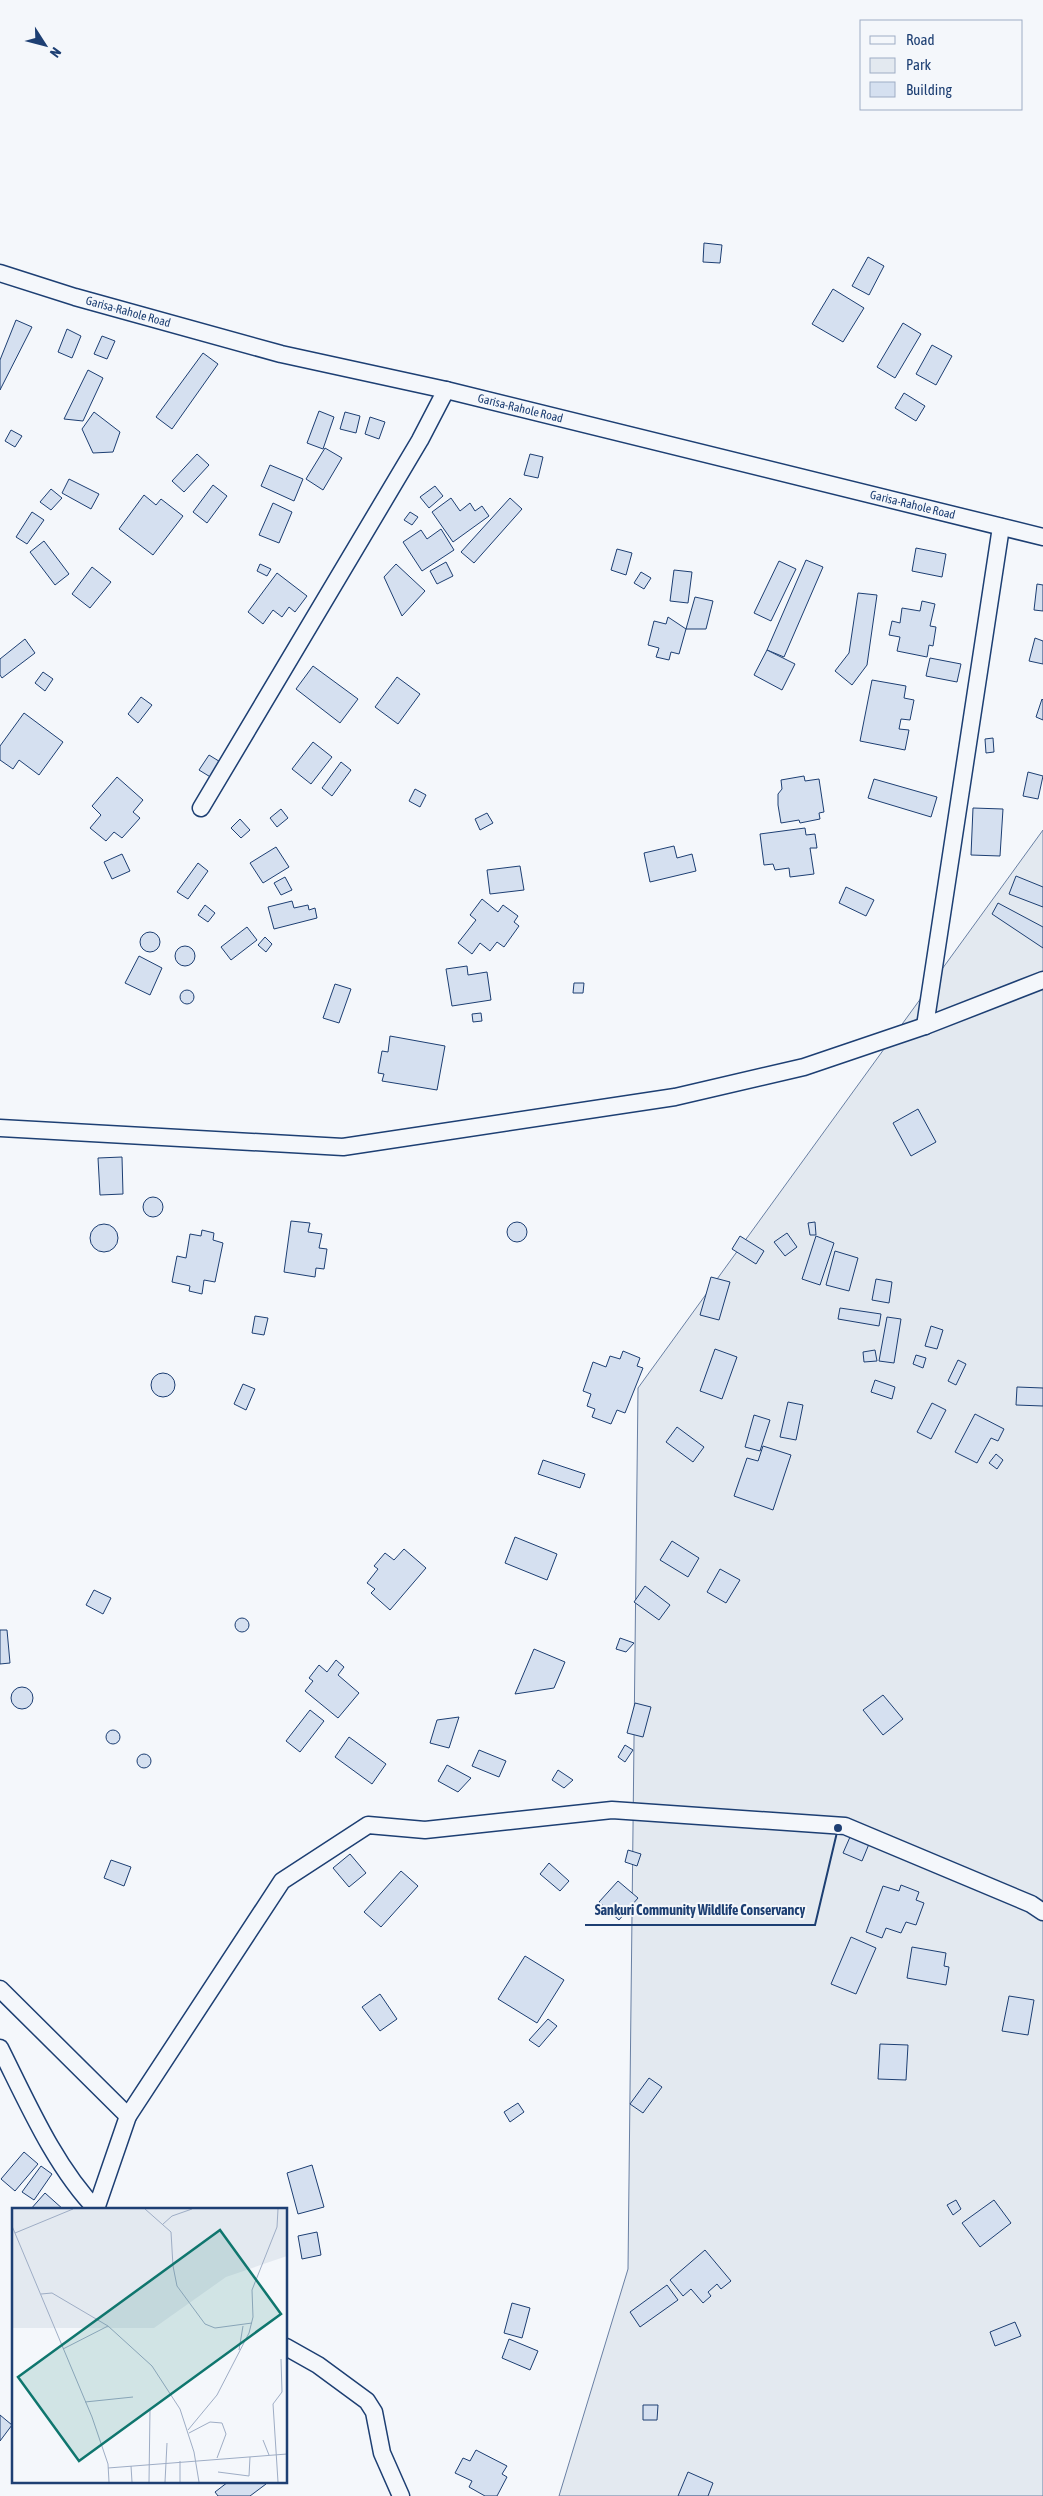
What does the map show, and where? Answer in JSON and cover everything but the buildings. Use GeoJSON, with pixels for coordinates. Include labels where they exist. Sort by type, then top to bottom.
{"type":"FeatureCollection","features":[{"type":"Feature","properties":{"kind":"street","name":"Garisa-Rahole Road"},"geometry":{"type":"LineString","coordinates":[[0,273],[75,297],[281,354],[446,390],[1043,537]]}},
{"type":"Feature","properties":{"kind":"street"},"geometry":{"type":"LineString","coordinates":[[201,808],[405,465],[446,390]]}},
{"type":"Feature","properties":{"kind":"street"},"geometry":{"type":"LineString","coordinates":[[925,1026],[1001,527]]}},
{"type":"Feature","properties":{"kind":"street"},"geometry":{"type":"LineString","coordinates":[[0,1128],[343,1147],[675,1097],[804,1067],[925,1026],[1043,980]]}},
{"type":"Feature","properties":{"kind":"street"},"geometry":{"type":"LineString","coordinates":[[97,2208],[128,2116],[282,1881],[368,1825],[425,1830],[612,1810],[845,1826],[1031,1904],[1043,1912]]}},
{"type":"Feature","properties":{"kind":"street"},"geometry":{"type":"LineString","coordinates":[[0,1989],[128,2116]]}},
{"type":"Feature","properties":{"kind":"street"},"geometry":{"type":"LineString","coordinates":[[0,2048],[38,2126],[85,2198],[96,2208]]}},
{"type":"Feature","properties":{"kind":"street"},"geometry":{"type":"LineString","coordinates":[[288,2348],[318,2365],[367,2402],[374,2412],[382,2453],[401,2496]]}},
{"type":"Feature","properties":{"kind":"green space"},"geometry":{"type":"Polygon","coordinates":[[[1043,830],[1043,2496],[559,2496],[628,2269],[638,1388],[1043,830]]]}},
{"type":"Feature","properties":{"kind":"place","name":"Sankuri Community Wildlife Conservancy"},"geometry":{"type":"Point","coordinates":[838,1828]}}]}
